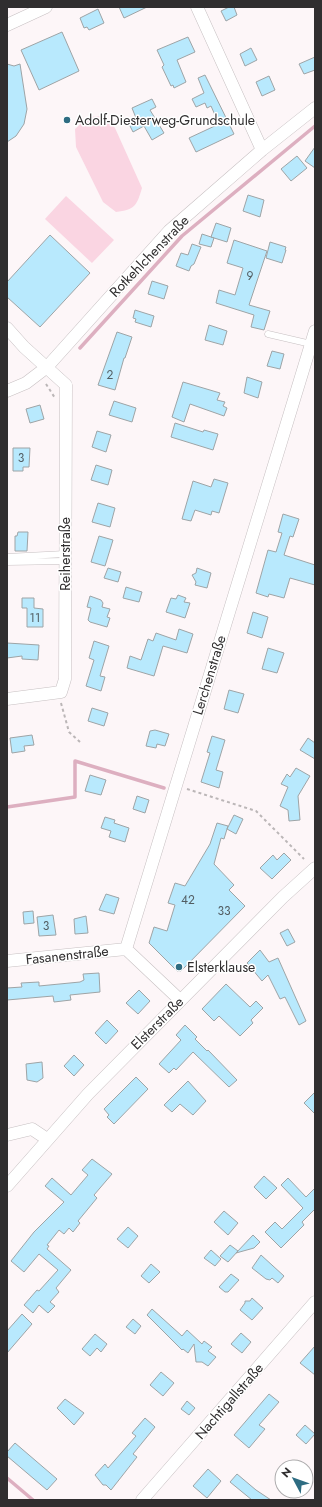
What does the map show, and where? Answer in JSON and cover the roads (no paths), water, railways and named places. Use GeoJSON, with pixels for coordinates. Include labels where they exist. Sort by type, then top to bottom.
{"type":"FeatureCollection","features":[{"type":"Feature","properties":{"kind":"street"},"geometry":{"type":"LineString","coordinates":[[7,25],[46,7]]}},
{"type":"Feature","properties":{"kind":"street"},"geometry":{"type":"LineString","coordinates":[[197,7],[262,150]]}},
{"type":"Feature","properties":{"kind":"street","name":"Rotkehlchenstraße"},"geometry":{"type":"LineString","coordinates":[[7,391],[26,383],[47,367],[169,231],[262,150],[315,108]]}},
{"type":"Feature","properties":{"kind":"street","name":"Reiherstraße"},"geometry":{"type":"LineString","coordinates":[[7,328],[24,347],[66,384],[65,678],[61,692],[7,699]]}},
{"type":"Feature","properties":{"kind":"street","name":"Lerchenstraße"},"geometry":{"type":"LineString","coordinates":[[126,949],[315,331]]}},
{"type":"Feature","properties":{"kind":"street","name":"Elsterstraße"},"geometry":{"type":"LineString","coordinates":[[7,1186],[88,1094],[304,875],[315,868]]}},
{"type":"Feature","properties":{"kind":"street"},"geometry":{"type":"LineString","coordinates":[[126,949],[180,1000]]}},
{"type":"Feature","properties":{"kind":"street","name":"Fasanenstraße"},"geometry":{"type":"LineString","coordinates":[[7,961],[126,949]]}},
{"type":"Feature","properties":{"kind":"street"},"geometry":{"type":"LineString","coordinates":[[7,1135],[32,1129],[47,1139]]}},
{"type":"Feature","properties":{"kind":"street","name":"Nachtigallstraße"},"geometry":{"type":"LineString","coordinates":[[142,1500],[315,1302]]}},
{"type":"Feature","properties":{"kind":"lane"},"geometry":{"type":"LineString","coordinates":[[268,334],[311,344]]}},
{"type":"Feature","properties":{"kind":"lane"},"geometry":{"type":"LineString","coordinates":[[7,556],[65,557]]}},
{"type":"Feature","properties":{"kind":"lane"},"geometry":{"type":"LineString","coordinates":[[7,562],[65,557]]}},
{"type":"Feature","properties":{"kind":"waterway"},"geometry":{"type":"LineString","coordinates":[[80,348],[182,236],[315,126]]}},
{"type":"Feature","properties":{"kind":"waterway"},"geometry":{"type":"LineString","coordinates":[[7,807],[75,797],[75,761],[164,788]]}},
{"type":"Feature","properties":{"kind":"waterway"},"geometry":{"type":"LineString","coordinates":[[7,1478],[33,1500]]}},
{"type":"Feature","properties":{"kind":"place","name":"Adolf-Diesterweg-Grundschule"},"geometry":{"type":"Point","coordinates":[67,120]}},
{"type":"Feature","properties":{"kind":"place","name":"Elsterklause"},"geometry":{"type":"Point","coordinates":[179,967]}}]}
